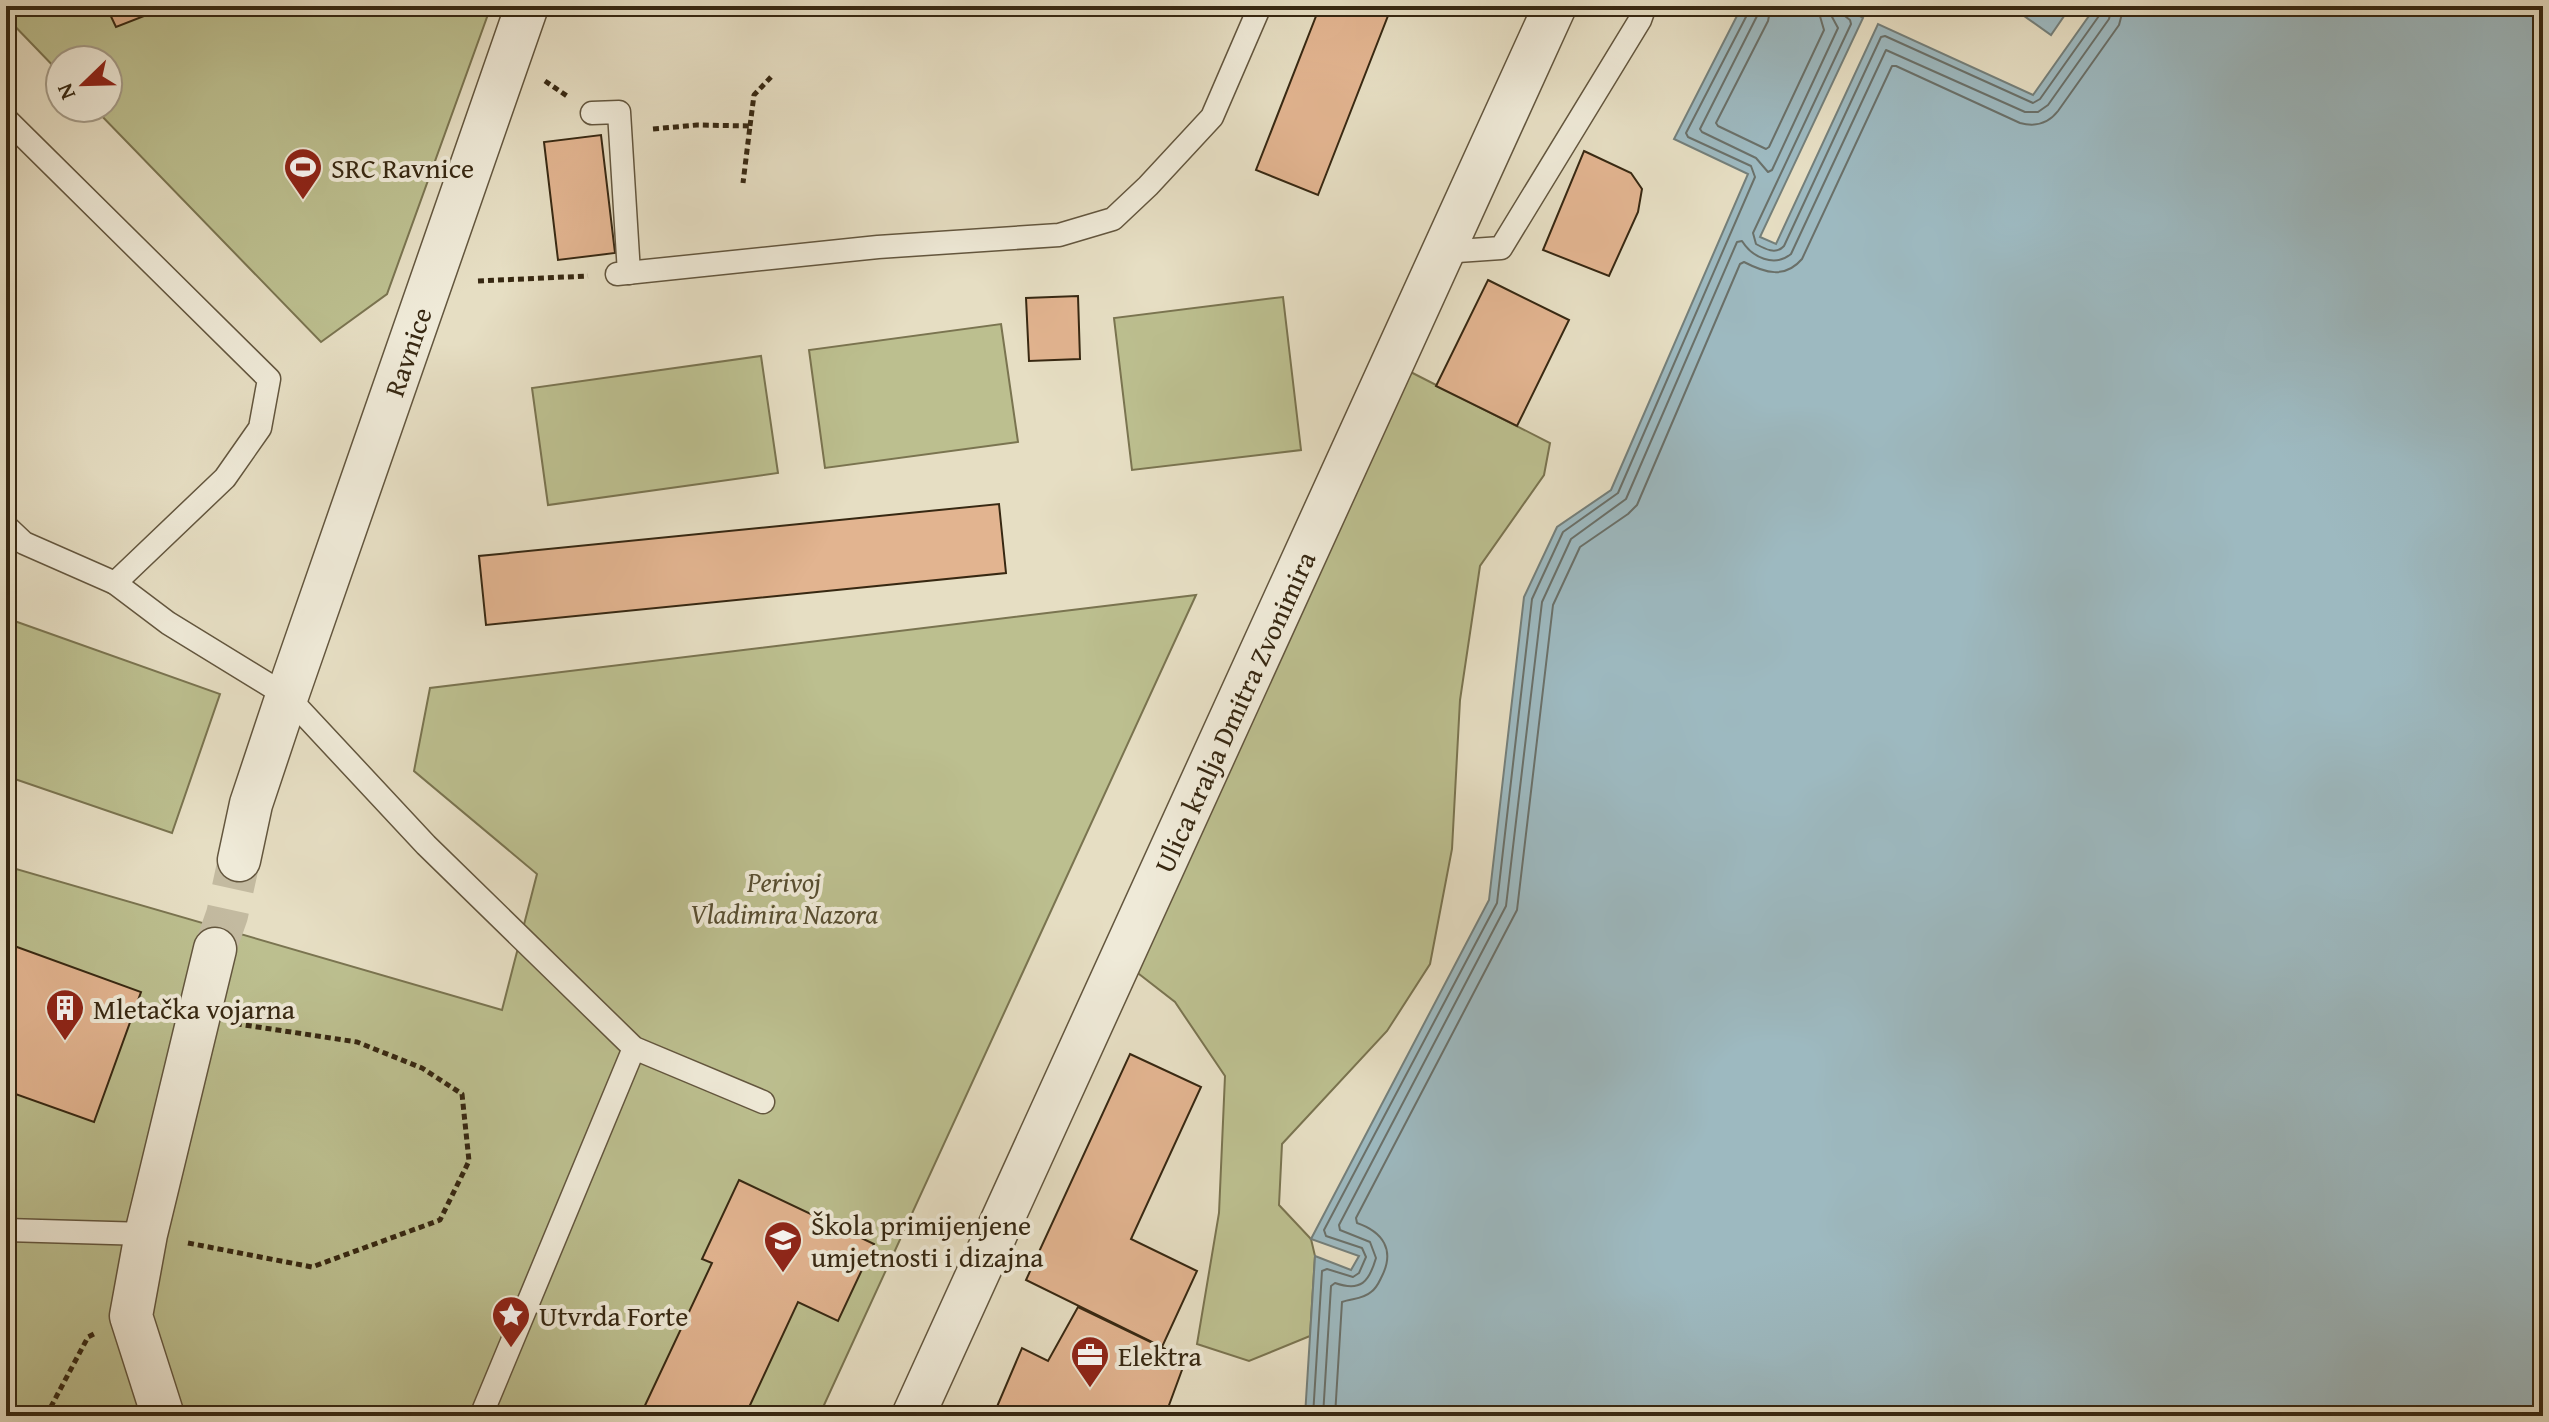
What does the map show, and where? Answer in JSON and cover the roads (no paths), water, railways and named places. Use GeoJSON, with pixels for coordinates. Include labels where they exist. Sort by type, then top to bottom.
{"type":"FeatureCollection","features":[{"type":"Feature","properties":{"kind":"street","name":"Ravnice"},"geometry":{"type":"LineString","coordinates":[[239,860],[251,804],[287,696],[527,6]]}},
{"type":"Feature","properties":{"kind":"street","name":"Ulica kralja Dmitra Zvonimira"},"geometry":{"type":"LineString","coordinates":[[913,1416],[1555,6]]}},
{"type":"Feature","properties":{"kind":"street"},"geometry":{"type":"LineString","coordinates":[[163,1416],[131,1316],[146,1234],[215,949]]}},
{"type":"Feature","properties":{"kind":"lane"},"geometry":{"type":"LineString","coordinates":[[1443,252],[1501,248],[1640,20],[1645,6]]}},
{"type":"Feature","properties":{"kind":"lane"},"geometry":{"type":"LineString","coordinates":[[592,113],[619,112],[623,274],[878,247],[1059,235],[1113,219],[1212,117],[1257,7]]}},
{"type":"Feature","properties":{"kind":"lane"},"geometry":{"type":"LineString","coordinates":[[6,119],[269,379],[260,428],[225,478],[115,583]]}},
{"type":"Feature","properties":{"kind":"lane"},"geometry":{"type":"LineString","coordinates":[[6,526],[24,543],[115,583],[168,623],[287,696],[426,845],[634,1048],[763,1102]]}},
{"type":"Feature","properties":{"kind":"lane"},"geometry":{"type":"LineString","coordinates":[[481,1416],[634,1048]]}},
{"type":"Feature","properties":{"kind":"lane"},"geometry":{"type":"LineString","coordinates":[[6,1230],[146,1234]]}},
{"type":"Feature","properties":{"kind":"water"},"geometry":{"type":"Polygon","coordinates":[[[1742,6],[1842,6],[1863,18],[1760,237],[1776,244],[1878,24],[2033,95],[2096,6],[2543,6],[2543,1416],[1305,1416],[1315,1256],[1351,1270],[1359,1256],[1311,1239],[1489,900],[1524,597],[1557,527],[1611,490],[1748,174],[1674,139],[1742,6]]]}},
{"type":"Feature","properties":{"kind":"water"},"geometry":{"type":"Polygon","coordinates":[[[2010,6],[2071,6],[2051,35],[2010,6]]]}},
{"type":"Feature","properties":{"kind":"tunnel"},"geometry":{"type":"LineString","coordinates":[[215,949],[227,915],[239,860]]}},
{"type":"Feature","properties":{"kind":"place","name":"SRC Ravnice"},"geometry":{"type":"Point","coordinates":[303,201]}},
{"type":"Feature","properties":{"kind":"place","name":"Mletačka vojarna"},"geometry":{"type":"Point","coordinates":[65,1042]}},
{"type":"Feature","properties":{"kind":"place","name":"Škola primijenjene umjetnosti i dizajna"},"geometry":{"type":"Point","coordinates":[783,1274]}},
{"type":"Feature","properties":{"kind":"place","name":"Utvrda Forte"},"geometry":{"type":"Point","coordinates":[511,1349]}},
{"type":"Feature","properties":{"kind":"place","name":"Elektra"},"geometry":{"type":"Point","coordinates":[1090,1389]}},
{"type":"Feature","properties":{"kind":"park label","name":"Perivoj Vladimira Nazora"},"geometry":{"type":"Point","coordinates":[784,897]}}]}
